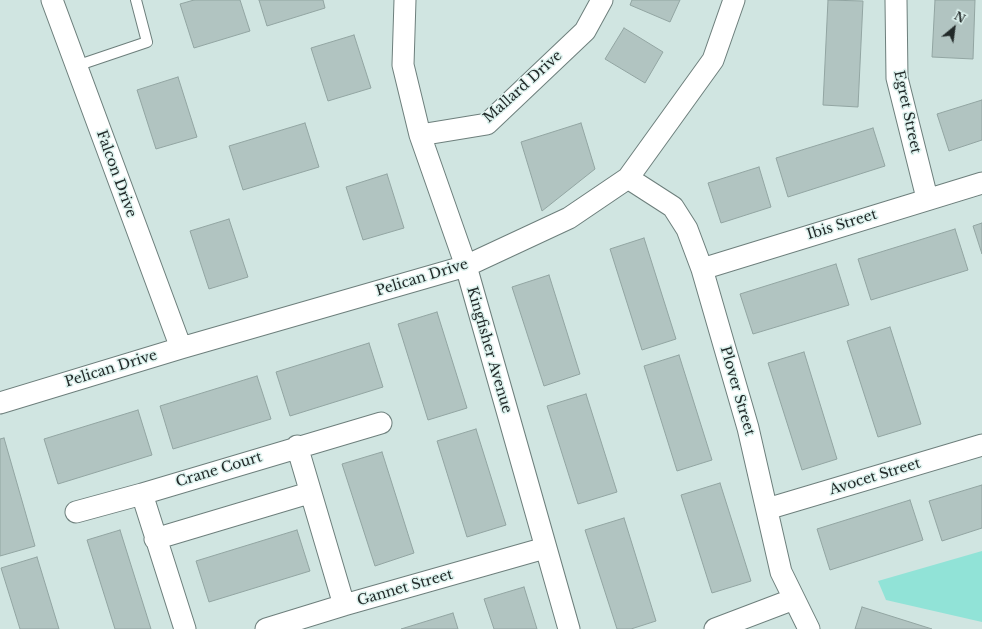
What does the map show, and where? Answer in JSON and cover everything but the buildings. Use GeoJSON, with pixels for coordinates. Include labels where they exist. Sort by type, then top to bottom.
{"type":"FeatureCollection","features":[{"type":"Feature","properties":{"kind":"street","name":"Falcon Drive"},"geometry":{"type":"LineString","coordinates":[[52,0],[181,348]]}},
{"type":"Feature","properties":{"kind":"street","name":"Kingfisher Avenue"},"geometry":{"type":"LineString","coordinates":[[405,0],[403,65],[420,135],[466,266],[569,629]]}},
{"type":"Feature","properties":{"kind":"street","name":"Mallard Drive"},"geometry":{"type":"LineString","coordinates":[[420,135],[487,124],[585,31],[602,0]]}},
{"type":"Feature","properties":{"kind":"street","name":"Pelican Drive"},"geometry":{"type":"LineString","coordinates":[[0,403],[181,348],[466,266],[569,218],[628,178],[713,60],[734,0]]}},
{"type":"Feature","properties":{"kind":"street","name":"Egret Street"},"geometry":{"type":"LineString","coordinates":[[896,0],[897,78],[927,198]]}},
{"type":"Feature","properties":{"kind":"street","name":"Plover Street"},"geometry":{"type":"LineString","coordinates":[[628,178],[673,207],[687,229],[702,269],[748,428],[781,572],[809,629]]}},
{"type":"Feature","properties":{"kind":"street","name":"Ibis Street"},"geometry":{"type":"LineString","coordinates":[[702,269],[927,198],[982,183]]}},
{"type":"Feature","properties":{"kind":"street","name":"Crane Court"},"geometry":{"type":"LineString","coordinates":[[76,512],[142,494],[297,446],[381,423]]}},
{"type":"Feature","properties":{"kind":"street","name":"Avocet Street"},"geometry":{"type":"LineString","coordinates":[[767,509],[982,445]]}},
{"type":"Feature","properties":{"kind":"street"},"geometry":{"type":"LineString","coordinates":[[297,446],[344,605]]}},
{"type":"Feature","properties":{"kind":"street"},"geometry":{"type":"LineString","coordinates":[[155,539],[310,493]]}},
{"type":"Feature","properties":{"kind":"street"},"geometry":{"type":"LineString","coordinates":[[142,494],[155,539],[185,629]]}},
{"type":"Feature","properties":{"kind":"street","name":"Gannet Street"},"geometry":{"type":"LineString","coordinates":[[266,629],[344,605],[545,548]]}},
{"type":"Feature","properties":{"kind":"street"},"geometry":{"type":"LineString","coordinates":[[714,629],[794,599]]}},
{"type":"Feature","properties":{"kind":"lane"},"geometry":{"type":"LineString","coordinates":[[76,66],[147,42],[136,0]]}},
{"type":"Feature","properties":{"kind":"green space"},"geometry":{"type":"Polygon","coordinates":[[[982,551],[982,622],[886,600],[878,581],[982,551]]]}}]}
